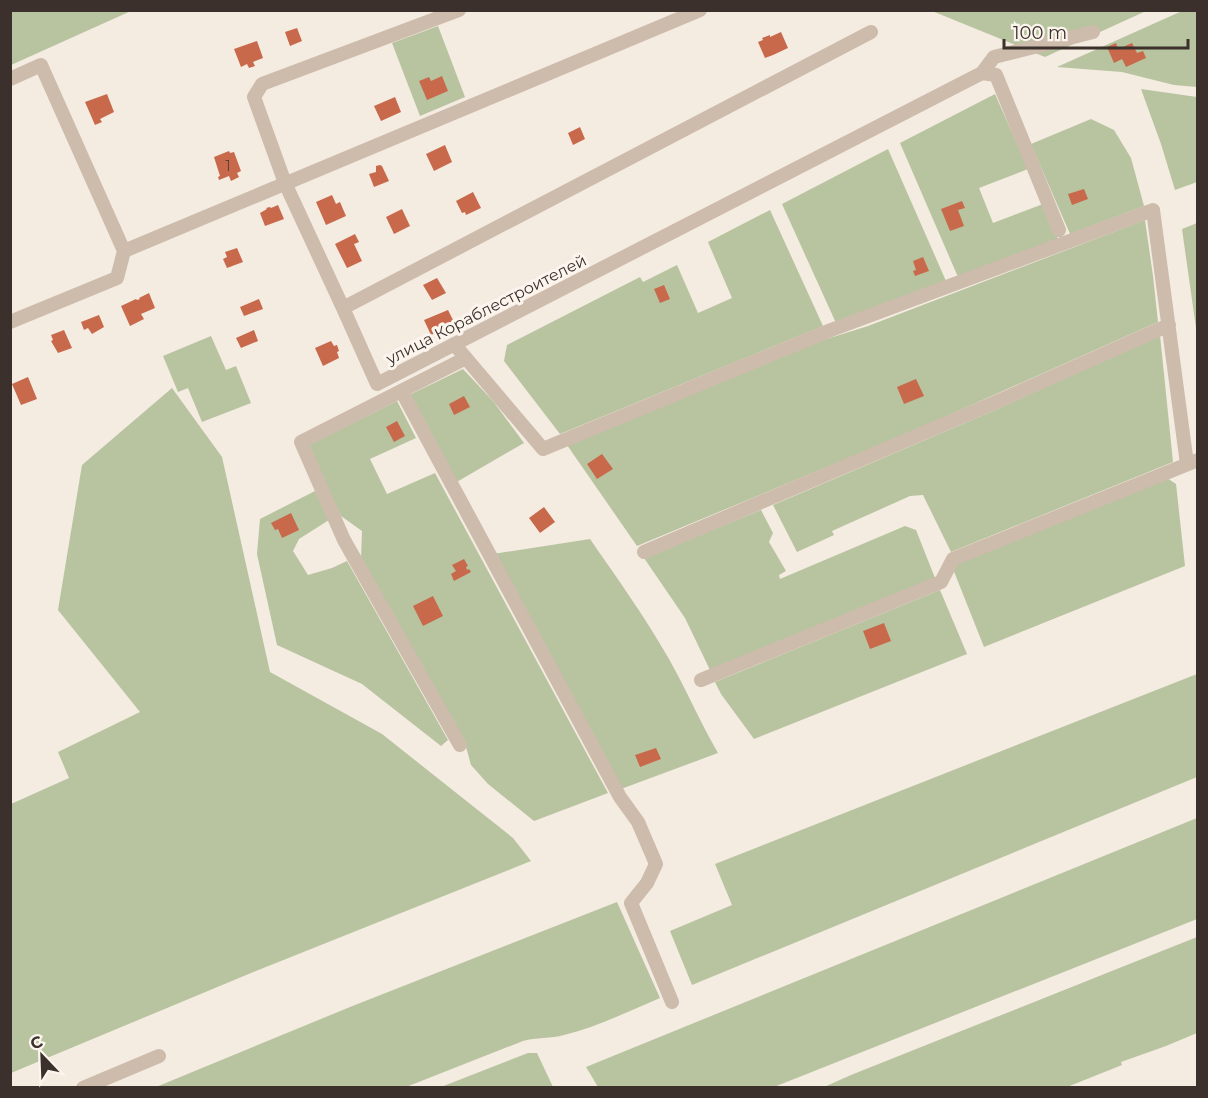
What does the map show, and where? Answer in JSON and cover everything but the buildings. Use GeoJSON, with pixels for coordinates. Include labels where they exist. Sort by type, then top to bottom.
{"type":"FeatureCollection","features":[{"type":"Feature","properties":{"kind":"street","name":"улица Кораблестроителей"},"geometry":{"type":"LineString","coordinates":[[459,10],[262,84],[254,97],[285,183],[377,384],[982,73],[994,57],[1093,32]]}},
{"type":"Feature","properties":{"kind":"street"},"geometry":{"type":"LineString","coordinates":[[124,251],[700,10]]}},
{"type":"Feature","properties":{"kind":"street"},"geometry":{"type":"LineString","coordinates":[[343,308],[871,32]]}},
{"type":"Feature","properties":{"kind":"street"},"geometry":{"type":"LineString","coordinates":[[10,79],[41,64],[124,251],[117,278],[10,322]]}},
{"type":"Feature","properties":{"kind":"street"},"geometry":{"type":"LineString","coordinates":[[982,73],[996,75],[1059,230]]}},
{"type":"Feature","properties":{"kind":"street"},"geometry":{"type":"LineString","coordinates":[[454,344],[543,449],[831,330],[1153,210],[1192,462],[953,559],[941,582],[701,680]]}},
{"type":"Feature","properties":{"kind":"street"},"geometry":{"type":"LineString","coordinates":[[644,552],[994,403],[1169,325]]}},
{"type":"Feature","properties":{"kind":"street"},"geometry":{"type":"LineString","coordinates":[[460,745],[344,540],[301,442],[466,358]]}},
{"type":"Feature","properties":{"kind":"street"},"geometry":{"type":"LineString","coordinates":[[402,392],[620,797],[638,822],[656,864],[647,883],[631,903],[672,1002]]}},
{"type":"Feature","properties":{"kind":"street"},"geometry":{"type":"LineString","coordinates":[[82,1088],[159,1056]]}},
{"type":"Feature","properties":{"kind":"green space"},"geometry":{"type":"Polygon","coordinates":[[[11,10],[131,10],[131,11],[11,65],[11,10]]]}},
{"type":"Feature","properties":{"kind":"green space"},"geometry":{"type":"Polygon","coordinates":[[[932,11],[1146,11],[1045,57],[932,11]]]}},
{"type":"Feature","properties":{"kind":"green space"},"geometry":{"type":"Polygon","coordinates":[[[1182,11],[1197,11],[1197,87],[1174,85],[1122,72],[1057,67],[1182,11]]]}},
{"type":"Feature","properties":{"kind":"green space"},"geometry":{"type":"Polygon","coordinates":[[[438,26],[465,97],[420,116],[392,43],[438,26]]]}},
{"type":"Feature","properties":{"kind":"green space"},"geometry":{"type":"Polygon","coordinates":[[[1141,89],[1197,97],[1197,182],[1175,190],[1141,89]]]}},
{"type":"Feature","properties":{"kind":"green space"},"geometry":{"type":"Polygon","coordinates":[[[995,94],[1028,169],[979,188],[993,223],[1043,204],[1058,239],[958,277],[900,143],[995,94]]]}},
{"type":"Feature","properties":{"kind":"green space"},"geometry":{"type":"Polygon","coordinates":[[[1091,119],[1114,130],[1131,158],[1144,206],[1070,234],[1031,144],[1091,119]]]}},
{"type":"Feature","properties":{"kind":"green space"},"geometry":{"type":"Polygon","coordinates":[[[888,149],[946,281],[836,323],[782,204],[888,149]]]}},
{"type":"Feature","properties":{"kind":"green space"},"geometry":{"type":"Polygon","coordinates":[[[770,210],[823,326],[560,434],[504,361],[507,345],[640,277],[643,282],[677,265],[698,313],[732,298],[708,242],[770,210]]]}},
{"type":"Feature","properties":{"kind":"green space"},"geometry":{"type":"Polygon","coordinates":[[[1145,220],[1158,322],[911,432],[637,546],[567,445],[814,343],[868,326],[1145,220]]]}},
{"type":"Feature","properties":{"kind":"green space"},"geometry":{"type":"Polygon","coordinates":[[[1197,223],[1198,328],[1196,328],[1182,229],[1197,223]]]}},
{"type":"Feature","properties":{"kind":"green space"},"geometry":{"type":"Polygon","coordinates":[[[1160,335],[1173,462],[951,552],[923,495],[910,496],[832,531],[834,535],[797,552],[773,505],[993,411],[1160,335]]]}},
{"type":"Feature","properties":{"kind":"green space"},"geometry":{"type":"Polygon","coordinates":[[[211,336],[226,370],[236,366],[251,403],[202,422],[188,388],[178,392],[163,356],[211,336]]]}},
{"type":"Feature","properties":{"kind":"green space"},"geometry":{"type":"Polygon","coordinates":[[[463,369],[493,401],[524,443],[455,483],[409,395],[463,369]]]}},
{"type":"Feature","properties":{"kind":"green space"},"geometry":{"type":"Polygon","coordinates":[[[172,388],[222,457],[270,672],[382,734],[513,838],[531,861],[251,973],[11,1073],[11,804],[69,778],[58,752],[140,712],[58,610],[82,465],[172,388]]]}},
{"type":"Feature","properties":{"kind":"green space"},"geometry":{"type":"Polygon","coordinates":[[[397,401],[416,438],[370,459],[387,494],[435,473],[608,793],[534,821],[488,784],[471,765],[465,743],[361,559],[362,531],[341,516],[307,446],[397,401]]]}},
{"type":"Feature","properties":{"kind":"green space"},"geometry":{"type":"Polygon","coordinates":[[[1167,478],[1176,484],[1185,566],[984,647],[953,569],[955,564],[1167,478]]]}},
{"type":"Feature","properties":{"kind":"green space"},"geometry":{"type":"Polygon","coordinates":[[[315,491],[329,520],[299,539],[293,551],[308,575],[347,561],[448,740],[441,746],[362,684],[277,645],[257,554],[260,519],[315,491]]]}},
{"type":"Feature","properties":{"kind":"green space"},"geometry":{"type":"Polygon","coordinates":[[[761,510],[773,533],[769,542],[786,571],[779,575],[780,579],[905,526],[916,530],[935,578],[710,670],[685,618],[644,558],[761,510]]]}},
{"type":"Feature","properties":{"kind":"green space"},"geometry":{"type":"Polygon","coordinates":[[[590,539],[660,643],[718,753],[621,789],[493,554],[590,539]]]}},
{"type":"Feature","properties":{"kind":"green space"},"geometry":{"type":"Polygon","coordinates":[[[940,590],[967,654],[754,739],[721,694],[715,682],[940,590]]]}},
{"type":"Feature","properties":{"kind":"green space"},"geometry":{"type":"Polygon","coordinates":[[[1197,674],[1197,777],[692,985],[670,931],[732,905],[715,864],[1197,674]]]}},
{"type":"Feature","properties":{"kind":"green space"},"geometry":{"type":"Polygon","coordinates":[[[1197,818],[1197,919],[774,1087],[598,1087],[586,1067],[1197,818]]]}},
{"type":"Feature","properties":{"kind":"green space"},"geometry":{"type":"Polygon","coordinates":[[[617,902],[660,998],[589,1028],[554,1037],[523,1041],[406,1087],[156,1087],[350,1007],[617,902]]]}},
{"type":"Feature","properties":{"kind":"green space"},"geometry":{"type":"Polygon","coordinates":[[[1197,937],[1197,1033],[1121,1062],[1122,1065],[1067,1087],[824,1087],[851,1075],[1197,937]]]}},
{"type":"Feature","properties":{"kind":"green space"},"geometry":{"type":"Polygon","coordinates":[[[528,1053],[537,1053],[553,1087],[441,1087],[528,1053]]]}}]}
